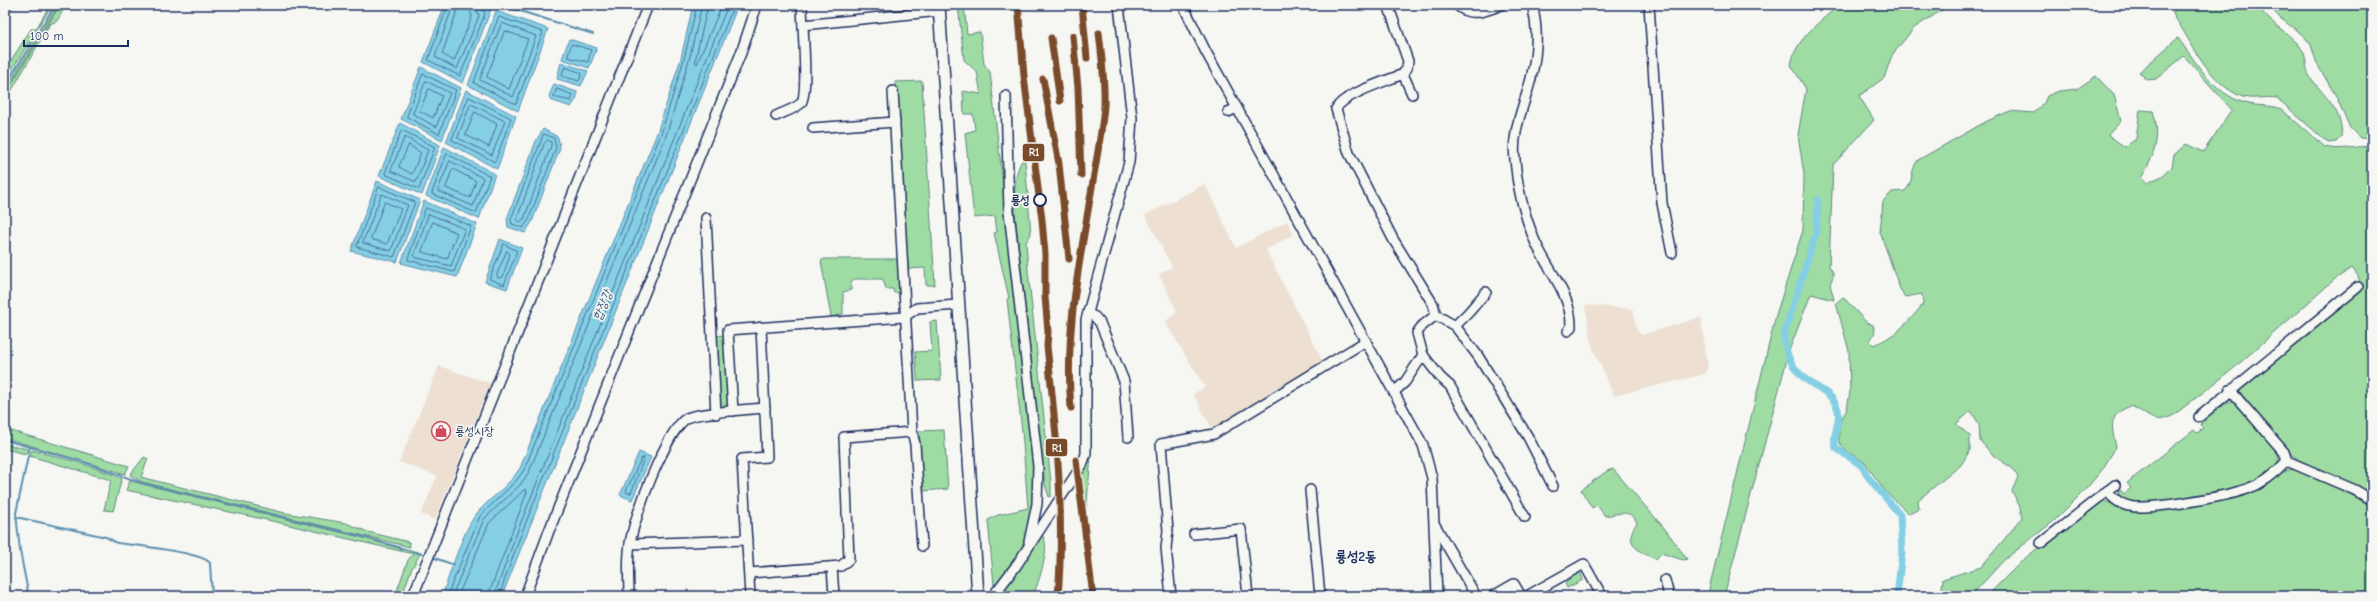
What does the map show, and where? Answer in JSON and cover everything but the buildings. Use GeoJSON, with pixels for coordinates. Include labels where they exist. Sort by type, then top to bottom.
{"type":"FeatureCollection","features":[{"type":"Feature","properties":{"kind":"main road"},"geometry":{"type":"LineString","coordinates":[[939,8],[978,596]]}},
{"type":"Feature","properties":{"kind":"street"},"geometry":{"type":"LineString","coordinates":[[413,596],[426,559],[648,5]]}},
{"type":"Feature","properties":{"kind":"street"},"geometry":{"type":"LineString","coordinates":[[525,596],[549,531],[741,53],[756,5]]}},
{"type":"Feature","properties":{"kind":"street"},"geometry":{"type":"LineString","coordinates":[[776,116],[798,106],[804,97],[802,5]]}},
{"type":"Feature","properties":{"kind":"street"},"geometry":{"type":"LineString","coordinates":[[993,596],[1016,566],[1082,465],[1086,454],[1088,436],[1085,343],[1088,314],[1129,162],[1132,118],[1119,5]]}},
{"type":"Feature","properties":{"kind":"street"},"geometry":{"type":"LineString","coordinates":[[1182,5],[1237,108],[1423,445],[1430,463],[1435,524],[1437,596]]}},
{"type":"Feature","properties":{"kind":"street"},"geometry":{"type":"LineString","coordinates":[[1388,5],[1408,61],[1407,68],[1402,74],[1349,97],[1339,103],[1336,109],[1349,153],[1396,245],[1433,304],[1436,315],[1455,326],[1478,356],[1528,437],[1553,486]]}},
{"type":"Feature","properties":{"kind":"street"},"geometry":{"type":"LineString","coordinates":[[1457,5],[1465,12],[1472,13],[1501,5]]}},
{"type":"Feature","properties":{"kind":"street"},"geometry":{"type":"LineString","coordinates":[[1532,5],[1537,24],[1532,74],[1517,122],[1514,158],[1521,195],[1534,239],[1560,285],[1572,318],[1571,327],[1568,331]]}},
{"type":"Feature","properties":{"kind":"street"},"geometry":{"type":"LineString","coordinates":[[1649,5],[1662,203],[1672,253]]}},
{"type":"Feature","properties":{"kind":"street"},"geometry":{"type":"LineString","coordinates":[[802,25],[939,8]]}},
{"type":"Feature","properties":{"kind":"street"},"geometry":{"type":"LineString","coordinates":[[1402,74],[1412,94]]}},
{"type":"Feature","properties":{"kind":"street"},"geometry":{"type":"LineString","coordinates":[[893,91],[904,317],[922,546]]}},
{"type":"Feature","properties":{"kind":"street"},"geometry":{"type":"LineString","coordinates":[[1006,96],[1009,212],[1038,466],[1037,504],[1028,546]]}},
{"type":"Feature","properties":{"kind":"street"},"geometry":{"type":"LineString","coordinates":[[1228,112],[1237,108]]}},
{"type":"Feature","properties":{"kind":"street"},"geometry":{"type":"LineString","coordinates":[[813,128],[894,122]]}},
{"type":"Feature","properties":{"kind":"street"},"geometry":{"type":"LineString","coordinates":[[706,218],[716,414]]}},
{"type":"Feature","properties":{"kind":"street"},"geometry":{"type":"LineString","coordinates":[[2199,417],[2230,390],[2358,287]]}},
{"type":"Feature","properties":{"kind":"street"},"geometry":{"type":"LineString","coordinates":[[1455,326],[1470,312],[1486,292]]}},
{"type":"Feature","properties":{"kind":"street"},"geometry":{"type":"LineString","coordinates":[[712,331],[904,317],[918,308],[958,304]]}},
{"type":"Feature","properties":{"kind":"street"},"geometry":{"type":"LineString","coordinates":[[1088,314],[1095,317],[1100,323],[1124,381],[1128,437]]}},
{"type":"Feature","properties":{"kind":"street"},"geometry":{"type":"LineString","coordinates":[[1436,315],[1422,326],[1417,333],[1423,355],[1440,377],[1450,386],[1525,517]]}},
{"type":"Feature","properties":{"kind":"street"},"geometry":{"type":"LineString","coordinates":[[750,596],[742,459],[767,457],[761,327]]}},
{"type":"Feature","properties":{"kind":"street"},"geometry":{"type":"LineString","coordinates":[[728,330],[733,412]]}},
{"type":"Feature","properties":{"kind":"street"},"geometry":{"type":"LineString","coordinates":[[1171,596],[1166,548],[1168,531],[1162,444],[1206,437],[1214,434],[1366,341]]}},
{"type":"Feature","properties":{"kind":"street"},"geometry":{"type":"LineString","coordinates":[[1394,392],[1405,382],[1423,355]]}},
{"type":"Feature","properties":{"kind":"street"},"geometry":{"type":"LineString","coordinates":[[2230,390],[2284,452],[2287,461],[2355,490],[2372,500]]}},
{"type":"Feature","properties":{"kind":"street"},"geometry":{"type":"LineString","coordinates":[[629,596],[630,544],[655,472],[673,432],[688,417],[765,408]]}},
{"type":"Feature","properties":{"kind":"street"},"geometry":{"type":"LineString","coordinates":[[749,573],[841,566],[849,559],[844,437],[912,432]]}},
{"type":"Feature","properties":{"kind":"street"},"geometry":{"type":"LineString","coordinates":[[2106,491],[2120,504],[2144,507],[2227,495],[2248,489],[2263,481],[2278,471],[2287,461]]}},
{"type":"Feature","properties":{"kind":"street"},"geometry":{"type":"LineString","coordinates":[[2041,543],[2106,491],[2116,485]]}},
{"type":"Feature","properties":{"kind":"street"},"geometry":{"type":"LineString","coordinates":[[1310,490],[1320,596]]}},
{"type":"Feature","properties":{"kind":"street"},"geometry":{"type":"LineString","coordinates":[[1435,524],[1476,596]]}},
{"type":"Feature","properties":{"kind":"street"},"geometry":{"type":"LineString","coordinates":[[1194,534],[1241,529],[1248,596]]}},
{"type":"Feature","properties":{"kind":"street"},"geometry":{"type":"LineString","coordinates":[[630,544],[747,540]]}},
{"type":"Feature","properties":{"kind":"street"},"geometry":{"type":"LineString","coordinates":[[1527,596],[1584,564],[1602,596]]}},
{"type":"Feature","properties":{"kind":"street"},"geometry":{"type":"LineString","coordinates":[[832,567],[834,596]]}},
{"type":"Feature","properties":{"kind":"street"},"geometry":{"type":"LineString","coordinates":[[1665,580],[1669,596]]}},
{"type":"Feature","properties":{"kind":"street"},"geometry":{"type":"LineString","coordinates":[[1493,596],[1514,584],[1521,596]]}},
{"type":"Feature","properties":{"kind":"shaded area"},"geometry":{"type":"Polygon","coordinates":[[[1205,184],[1236,248],[1287,221],[1294,234],[1266,250],[1324,364],[1213,430],[1193,394],[1205,387],[1165,322],[1177,312],[1159,274],[1172,267],[1145,215],[1205,184]]]}},
{"type":"Feature","properties":{"kind":"shaded area"},"geometry":{"type":"Polygon","coordinates":[[[1585,305],[1633,309],[1637,330],[1642,335],[1701,317],[1708,369],[1705,374],[1614,396],[1592,346],[1585,305]]]}},
{"type":"Feature","properties":{"kind":"shaded area","name":"룡성시장"},"geometry":{"type":"Polygon","coordinates":[[[439,366],[495,385],[491,395],[486,394],[435,520],[421,514],[437,476],[399,462],[439,366]]]}},
{"type":"Feature","properties":{"kind":"green space"},"geometry":{"type":"Polygon","coordinates":[[[50,5],[52,5],[5,81],[5,70],[31,29],[36,29],[50,5]]]}},
{"type":"Feature","properties":{"kind":"green space"},"geometry":{"type":"Polygon","coordinates":[[[57,5],[59,5],[5,93],[5,90],[57,5]]]}},
{"type":"Feature","properties":{"kind":"green space"},"geometry":{"type":"Polygon","coordinates":[[[60,5],[66,5],[57,21],[50,24],[5,102],[5,95],[60,5]]]}},
{"type":"Feature","properties":{"kind":"green space"},"geometry":{"type":"Polygon","coordinates":[[[958,5],[964,5],[967,34],[980,32],[984,64],[990,72],[1037,480],[1029,522],[1020,552],[1005,576],[994,585],[988,520],[998,515],[1028,508],[1022,431],[1007,299],[1009,298],[994,233],[997,232],[995,216],[974,218],[965,133],[975,130],[973,114],[964,114],[963,91],[981,94],[977,72],[964,60],[958,5]]]}},
{"type":"Feature","properties":{"kind":"green space"},"geometry":{"type":"Polygon","coordinates":[[[1839,5],[1956,5],[1942,10],[1914,28],[1892,55],[1884,78],[1859,96],[1874,120],[1833,165],[1829,266],[1834,274],[1830,284],[1834,300],[1811,294],[1790,348],[1724,596],[1709,596],[1709,589],[1776,315],[1803,230],[1804,174],[1798,135],[1806,89],[1791,65],[1793,56],[1803,39],[1839,5]]]}},
{"type":"Feature","properties":{"kind":"green space"},"geometry":{"type":"Polygon","coordinates":[[[2178,5],[2258,5],[2266,16],[2293,39],[2304,52],[2309,75],[2336,111],[2341,128],[2341,137],[2336,142],[2328,143],[2277,98],[2243,97],[2231,91],[2221,83],[2203,62],[2174,16],[2173,12],[2178,5]]]}},
{"type":"Feature","properties":{"kind":"green space"},"geometry":{"type":"Polygon","coordinates":[[[2268,5],[2372,5],[2372,139],[2360,138],[2350,128],[2336,96],[2317,64],[2311,45],[2304,36],[2280,18],[2268,5]]]}},
{"type":"Feature","properties":{"kind":"green space"},"geometry":{"type":"Polygon","coordinates":[[[2178,38],[2199,67],[2215,85],[2234,99],[2245,103],[2281,109],[2325,147],[2342,148],[2372,146],[2372,496],[2357,486],[2299,460],[2288,452],[2239,391],[2240,387],[2362,288],[2358,276],[2352,268],[2335,279],[2233,369],[2174,415],[2161,419],[2151,418],[2131,406],[2118,413],[2112,427],[2116,447],[2102,470],[2085,490],[2054,521],[2004,560],[1971,596],[1941,596],[1943,579],[1981,567],[2022,518],[2020,507],[2012,491],[2018,477],[2012,468],[1994,456],[1980,441],[1979,424],[1971,411],[1956,424],[1970,436],[1970,450],[1961,465],[1918,500],[1919,509],[1909,514],[1886,492],[1864,462],[1845,450],[1839,442],[1839,424],[1847,409],[1850,392],[1849,351],[1836,303],[1843,297],[1866,322],[1873,325],[1875,332],[1870,341],[1873,345],[1888,338],[1913,317],[1923,304],[1922,294],[1905,297],[1900,289],[1880,232],[1883,201],[1892,192],[1905,191],[1910,184],[1914,168],[1918,160],[1987,121],[2010,111],[2033,113],[2044,103],[2047,96],[2059,91],[2077,89],[2096,76],[2114,95],[2121,121],[2108,135],[2125,147],[2136,139],[2140,110],[2153,111],[2156,129],[2155,146],[2150,162],[2141,178],[2147,183],[2162,176],[2172,167],[2174,155],[2186,144],[2203,152],[2232,110],[2184,56],[2156,79],[2147,80],[2139,72],[2178,38]]]}},
{"type":"Feature","properties":{"kind":"green space"},"geometry":{"type":"Polygon","coordinates":[[[922,81],[935,285],[926,285],[925,268],[908,269],[895,82],[922,81]]]}},
{"type":"Feature","properties":{"kind":"green space"},"geometry":{"type":"Polygon","coordinates":[[[1022,161],[1025,161],[1031,234],[1026,242],[1028,271],[1051,482],[1051,496],[1049,497],[1045,485],[1015,216],[1016,176],[1022,161]]]}},
{"type":"Feature","properties":{"kind":"green space"},"geometry":{"type":"Polygon","coordinates":[[[824,259],[899,259],[901,292],[894,293],[893,289],[886,289],[883,279],[854,279],[851,282],[851,290],[843,292],[843,314],[831,317],[821,261],[824,259]]]}},
{"type":"Feature","properties":{"kind":"green space"},"geometry":{"type":"Polygon","coordinates":[[[937,321],[941,380],[917,381],[915,352],[932,351],[930,322],[937,321]]]}},
{"type":"Feature","properties":{"kind":"green space"},"geometry":{"type":"Polygon","coordinates":[[[724,335],[728,407],[720,407],[715,336],[724,335]]]}},
{"type":"Feature","properties":{"kind":"green space"},"geometry":{"type":"Polygon","coordinates":[[[2232,402],[2240,406],[2278,453],[2276,466],[2265,476],[2246,485],[2199,497],[2143,505],[2130,504],[2118,495],[2119,488],[2124,494],[2131,488],[2127,483],[2194,430],[2197,433],[2204,428],[2201,425],[2215,410],[2232,402]]]}},
{"type":"Feature","properties":{"kind":"green space"},"geometry":{"type":"Polygon","coordinates":[[[5,429],[129,466],[125,474],[5,438],[5,429]]]}},
{"type":"Feature","properties":{"kind":"green space"},"geometry":{"type":"Polygon","coordinates":[[[944,430],[948,489],[923,491],[919,431],[944,430]]]}},
{"type":"Feature","properties":{"kind":"green space"},"geometry":{"type":"Polygon","coordinates":[[[5,444],[28,449],[26,454],[5,449],[5,444]]]}},
{"type":"Feature","properties":{"kind":"green space"},"geometry":{"type":"Polygon","coordinates":[[[32,450],[84,464],[122,478],[113,511],[104,510],[111,480],[30,456],[32,450]]]}},
{"type":"Feature","properties":{"kind":"green space"},"geometry":{"type":"Polygon","coordinates":[[[1089,455],[1091,456],[1086,513],[1084,513],[1080,471],[1089,455]]]}},
{"type":"Feature","properties":{"kind":"green space"},"geometry":{"type":"Polygon","coordinates":[[[144,457],[148,459],[141,477],[285,513],[346,523],[368,532],[409,542],[410,547],[142,482],[130,475],[144,457]]]}},
{"type":"Feature","properties":{"kind":"green space"},"geometry":{"type":"Polygon","coordinates":[[[1613,469],[1665,529],[1687,559],[1683,560],[1661,553],[1656,559],[1644,554],[1634,546],[1632,541],[1631,536],[1637,523],[1631,515],[1619,513],[1605,516],[1597,505],[1592,508],[1581,490],[1607,471],[1613,469]]]}},
{"type":"Feature","properties":{"kind":"green space"},"geometry":{"type":"Polygon","coordinates":[[[2298,469],[2372,505],[2372,596],[1987,596],[2023,560],[2091,505],[2104,501],[2137,512],[2157,510],[2248,493],[2288,470],[2298,469]]]}},
{"type":"Feature","properties":{"kind":"green space"},"geometry":{"type":"Polygon","coordinates":[[[130,481],[360,537],[420,554],[411,570],[402,596],[395,596],[408,560],[413,554],[272,521],[126,490],[130,481]]]}},
{"type":"Feature","properties":{"kind":"green space"},"geometry":{"type":"Polygon","coordinates":[[[1042,535],[1045,540],[1046,547],[1045,556],[1041,574],[1033,596],[996,596],[1034,543],[1042,535]]]}},
{"type":"Feature","properties":{"kind":"green space"},"geometry":{"type":"Polygon","coordinates":[[[1578,571],[1583,580],[1567,588],[1564,580],[1578,571]]]}},
{"type":"Feature","properties":{"kind":"water"},"geometry":{"type":"Polygon","coordinates":[[[445,5],[479,5],[491,9],[463,83],[423,62],[445,5]]]}},
{"type":"Feature","properties":{"kind":"water","name":"합장강"},"geometry":{"type":"Polygon","coordinates":[[[693,5],[738,5],[502,596],[442,596],[457,553],[472,521],[482,507],[511,480],[520,468],[657,133],[681,58],[693,5]]]}},
{"type":"Feature","properties":{"kind":"water"},"geometry":{"type":"Polygon","coordinates":[[[496,11],[548,29],[518,111],[468,85],[496,11]]]}},
{"type":"Feature","properties":{"kind":"water"},"geometry":{"type":"Polygon","coordinates":[[[569,39],[597,48],[589,68],[562,59],[569,39]]]}},
{"type":"Feature","properties":{"kind":"water"},"geometry":{"type":"Polygon","coordinates":[[[561,62],[588,71],[581,86],[557,79],[561,62]]]}},
{"type":"Feature","properties":{"kind":"water"},"geometry":{"type":"Polygon","coordinates":[[[421,67],[461,88],[442,140],[401,119],[421,67]]]}},
{"type":"Feature","properties":{"kind":"water"},"geometry":{"type":"Polygon","coordinates":[[[554,84],[577,92],[577,98],[571,107],[550,100],[549,96],[554,84]]]}},
{"type":"Feature","properties":{"kind":"water"},"geometry":{"type":"Polygon","coordinates":[[[466,90],[516,116],[497,169],[446,142],[466,90]]]}},
{"type":"Feature","properties":{"kind":"water"},"geometry":{"type":"Polygon","coordinates":[[[400,123],[440,145],[422,195],[379,176],[400,123]]]}},
{"type":"Feature","properties":{"kind":"water"},"geometry":{"type":"Polygon","coordinates":[[[543,129],[558,137],[560,148],[532,222],[525,233],[508,227],[507,219],[536,141],[543,129]]]}},
{"type":"Feature","properties":{"kind":"water"},"geometry":{"type":"Polygon","coordinates":[[[444,147],[495,174],[479,219],[426,196],[444,147]]]}},
{"type":"Feature","properties":{"kind":"water"},"geometry":{"type":"Polygon","coordinates":[[[377,181],[420,200],[397,262],[351,251],[377,181]]]}},
{"type":"Feature","properties":{"kind":"water"},"geometry":{"type":"Polygon","coordinates":[[[424,201],[477,224],[457,277],[401,263],[424,201]]]}},
{"type":"Feature","properties":{"kind":"water"},"geometry":{"type":"Polygon","coordinates":[[[500,239],[522,248],[507,289],[485,282],[500,239]]]}},
{"type":"Feature","properties":{"kind":"water"},"geometry":{"type":"Polygon","coordinates":[[[639,452],[651,457],[632,500],[620,495],[639,452]]]}},
{"type":"Feature","properties":{"kind":"waterway"},"geometry":{"type":"LineString","coordinates":[[5,18],[13,5]]}},
{"type":"Feature","properties":{"kind":"waterway"},"geometry":{"type":"LineString","coordinates":[[5,86],[55,5]]}},
{"type":"Feature","properties":{"kind":"waterway"},"geometry":{"type":"LineString","coordinates":[[501,5],[593,34]]}},
{"type":"Feature","properties":{"kind":"waterway"},"geometry":{"type":"LineString","coordinates":[[1818,200],[1816,233],[1784,334],[1786,349],[1788,356],[1796,370],[1807,381],[1828,395],[1835,403],[1839,414],[1835,437],[1836,448],[1861,465],[1869,478],[1900,515],[1902,552],[1897,596]]}},
{"type":"Feature","properties":{"kind":"waterway"},"geometry":{"type":"LineString","coordinates":[[5,440],[84,462],[142,483],[360,536],[426,555]]}},
{"type":"Feature","properties":{"kind":"waterway"},"geometry":{"type":"LineString","coordinates":[[28,592],[20,551],[16,513],[30,447]]}},
{"type":"Feature","properties":{"kind":"waterway"},"geometry":{"type":"LineString","coordinates":[[16,517],[106,537],[117,543],[181,552],[204,559],[210,563],[212,596]]}},
{"type":"Feature","properties":{"kind":"waterway"},"geometry":{"type":"LineString","coordinates":[[432,557],[454,565]]}},
{"type":"Feature","properties":{"kind":"waterway"},"geometry":{"type":"LineString","coordinates":[[5,595],[29,592],[31,596]]}},
{"type":"Feature","properties":{"kind":"transit line","name":"R1"},"geometry":{"type":"LineString","coordinates":[[1018,5],[1024,76],[1045,254],[1045,296],[1048,332],[1047,346],[1054,408],[1060,502],[1060,565],[1058,596]]}},
{"type":"Feature","properties":{"kind":"transit line","name":"R1"},"geometry":{"type":"LineString","coordinates":[[1082,5],[1087,58]]}},
{"type":"Feature","properties":{"kind":"transit line","name":"R1"},"geometry":{"type":"LineString","coordinates":[[1071,408],[1069,379],[1075,294],[1104,106],[1104,78],[1099,33]]}},
{"type":"Feature","properties":{"kind":"transit line","name":"R1"},"geometry":{"type":"LineString","coordinates":[[1073,36],[1078,88],[1081,175]]}},
{"type":"Feature","properties":{"kind":"transit line","name":"R1"},"geometry":{"type":"LineString","coordinates":[[1051,38],[1060,101]]}},
{"type":"Feature","properties":{"kind":"transit line","name":"R1"},"geometry":{"type":"LineString","coordinates":[[1043,79],[1059,164],[1069,259]]}},
{"type":"Feature","properties":{"kind":"transit line","name":"R1"},"geometry":{"type":"LineString","coordinates":[[1076,460],[1093,596]]}},
{"type":"Feature","properties":{"kind":"place","name":"룡성"},"geometry":{"type":"Point","coordinates":[1040,200]}},
{"type":"Feature","properties":{"kind":"place","name":"룡성시장"},"geometry":{"type":"Point","coordinates":[441,431]}},
{"type":"Feature","properties":{"kind":"district","name":"룡성2동"},"geometry":{"type":"Point","coordinates":[1356,556]}}]}
